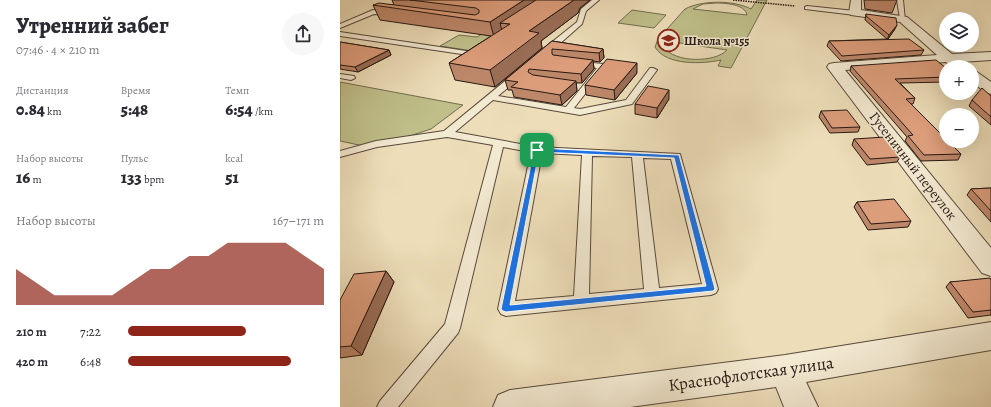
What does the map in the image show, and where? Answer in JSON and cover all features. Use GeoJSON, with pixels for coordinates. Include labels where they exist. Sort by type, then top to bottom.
{"type":"FeatureCollection","features":[{"type":"Feature","properties":{"kind":"street"},"geometry":{"type":"LineString","coordinates":[[856,0],[855,13],[903,19],[951,60]]}},
{"type":"Feature","properties":{"kind":"street"},"geometry":{"type":"LineString","coordinates":[[948,58],[991,56]]}},
{"type":"Feature","properties":{"kind":"street","name":"Гусеничный переулок"},"geometry":{"type":"LineString","coordinates":[[948,58],[834,67],[991,266]]}},
{"type":"Feature","properties":{"kind":"street"},"geometry":{"type":"LineString","coordinates":[[979,80],[991,89]]}},
{"type":"Feature","properties":{"kind":"street","name":"Краснофлотская улица"},"geometry":{"type":"LineString","coordinates":[[510,407],[785,370],[991,336]]}},
{"type":"Feature","properties":{"kind":"street"},"geometry":{"type":"LineString","coordinates":[[785,370],[801,407]]}},
{"type":"Feature","properties":{"kind":"lane"},"geometry":{"type":"LineString","coordinates":[[538,57],[580,23],[583,10],[596,0]]}},
{"type":"Feature","properties":{"kind":"lane"},"geometry":{"type":"LineString","coordinates":[[900,0],[903,19]]}},
{"type":"Feature","properties":{"kind":"lane"},"geometry":{"type":"LineString","coordinates":[[807,8],[855,13]]}},
{"type":"Feature","properties":{"kind":"lane"},"geometry":{"type":"LineString","coordinates":[[340,26],[373,12],[396,15]]}},
{"type":"Feature","properties":{"kind":"lane"},"geometry":{"type":"LineString","coordinates":[[340,34],[475,54],[488,45]]}},
{"type":"Feature","properties":{"kind":"lane"},"geometry":{"type":"LineString","coordinates":[[566,62],[603,66],[582,88],[568,110]]}},
{"type":"Feature","properties":{"kind":"lane"},"geometry":{"type":"LineString","coordinates":[[447,134],[526,67]]}},
{"type":"Feature","properties":{"kind":"lane"},"geometry":{"type":"LineString","coordinates":[[491,97],[580,112],[629,102],[653,70]]}},
{"type":"Feature","properties":{"kind":"lane"},"geometry":{"type":"LineString","coordinates":[[340,76],[351,78]]}},
{"type":"Feature","properties":{"kind":"lane"},"geometry":{"type":"LineString","coordinates":[[340,154],[376,144],[447,134],[537,150],[676,156],[711,289],[506,309],[537,150]]}},
{"type":"Feature","properties":{"kind":"lane"},"geometry":{"type":"LineString","coordinates":[[386,407],[452,328],[498,143]]}},
{"type":"Feature","properties":{"kind":"lane"},"geometry":{"type":"LineString","coordinates":[[581,302],[587,152]]}},
{"type":"Feature","properties":{"kind":"lane"},"geometry":{"type":"LineString","coordinates":[[637,154],[652,295]]}},
{"type":"Feature","properties":{"kind":"path"},"geometry":{"type":"LineString","coordinates":[[733,0],[807,8]]}},
{"type":"Feature","properties":{"kind":"green space"},"geometry":{"type":"Polygon","coordinates":[[[409,0],[540,1],[473,51],[440,46],[459,35],[477,37],[504,20],[409,0]]]}},
{"type":"Feature","properties":{"kind":"green space"},"geometry":{"type":"Polygon","coordinates":[[[757,0],[767,0],[731,68],[718,66],[721,60],[695,63],[676,61],[667,58],[655,47],[658,39],[685,9],[692,6],[700,4],[718,2],[736,4],[751,9],[757,0]],[[716,3],[703,4],[693,9],[747,15],[743,8],[739,6],[716,3]],[[666,41],[664,47],[669,52],[676,56],[685,58],[704,59],[714,57],[727,50],[666,41]]]}},
{"type":"Feature","properties":{"kind":"green space"},"geometry":{"type":"Polygon","coordinates":[[[632,10],[666,15],[654,28],[618,23],[632,10]]]}},
{"type":"Feature","properties":{"kind":"green space"},"geometry":{"type":"Polygon","coordinates":[[[340,82],[463,105],[431,129],[373,148],[340,141],[340,82]]]}},
{"type":"Feature","properties":{"kind":"building"},"geometry":{"type":"Polygon","coordinates":[[[410,0],[524,0],[490,22],[373,5],[379,3],[475,15],[479,13],[479,10],[476,8],[410,0]]]}},
{"type":"Feature","properties":{"kind":"building"},"geometry":{"type":"Polygon","coordinates":[[[536,0],[574,0],[529,31],[539,33],[490,70],[449,63],[510,24],[500,23],[536,0]]]}},
{"type":"Feature","properties":{"kind":"building"},"geometry":{"type":"Polygon","coordinates":[[[866,14],[896,18],[897,25],[889,35],[866,16],[866,14]]]}},
{"type":"Feature","properties":{"kind":"building"},"geometry":{"type":"Polygon","coordinates":[[[909,39],[924,50],[842,56],[829,41],[909,39]]]}},
{"type":"Feature","properties":{"kind":"building"},"geometry":{"type":"Polygon","coordinates":[[[552,41],[603,49],[599,53],[552,49],[553,55],[593,60],[581,74],[529,69],[528,72],[533,75],[576,81],[560,95],[511,87],[518,82],[505,80],[552,41]]]}},
{"type":"Feature","properties":{"kind":"building"},"geometry":{"type":"Polygon","coordinates":[[[340,42],[389,50],[355,67],[340,65],[340,42]]]}},
{"type":"Feature","properties":{"kind":"building"},"geometry":{"type":"Polygon","coordinates":[[[607,59],[637,63],[614,90],[585,85],[607,59]]]}},
{"type":"Feature","properties":{"kind":"building"},"geometry":{"type":"Polygon","coordinates":[[[936,60],[939,62],[939,77],[895,79],[915,98],[906,99],[939,132],[939,148],[955,148],[961,154],[924,155],[908,136],[913,135],[851,66],[936,60]]]}},
{"type":"Feature","properties":{"kind":"building"},"geometry":{"type":"Polygon","coordinates":[[[648,86],[669,90],[657,108],[635,104],[648,86]]]}},
{"type":"Feature","properties":{"kind":"building"},"geometry":{"type":"Polygon","coordinates":[[[982,88],[991,96],[991,117],[972,100],[979,100],[979,92],[982,88]]]}},
{"type":"Feature","properties":{"kind":"building"},"geometry":{"type":"Polygon","coordinates":[[[847,110],[860,127],[832,128],[821,111],[847,110]]]}},
{"type":"Feature","properties":{"kind":"building"},"geometry":{"type":"Polygon","coordinates":[[[885,137],[900,157],[870,159],[854,139],[885,137]]]}},
{"type":"Feature","properties":{"kind":"building"},"geometry":{"type":"Polygon","coordinates":[[[991,188],[991,211],[971,189],[991,188]]]}},
{"type":"Feature","properties":{"kind":"building"},"geometry":{"type":"Polygon","coordinates":[[[894,199],[911,221],[871,224],[857,202],[894,199]]]}},
{"type":"Feature","properties":{"kind":"building"},"geometry":{"type":"Polygon","coordinates":[[[386,271],[351,346],[340,347],[340,300],[354,274],[386,271]]]}},
{"type":"Feature","properties":{"kind":"building"},"geometry":{"type":"Polygon","coordinates":[[[990,278],[991,310],[973,312],[950,282],[990,278]]]}},
{"type":"Feature","properties":{"kind":"place","name":"Школа №155"},"geometry":{"type":"Point","coordinates":[668,41]}},
{"type":"Feature","properties":{"kind":"route"},"geometry":{"type":"LineString","coordinates":[[537,150],[676,156],[711,289],[506,309],[537,150]]}}]}
